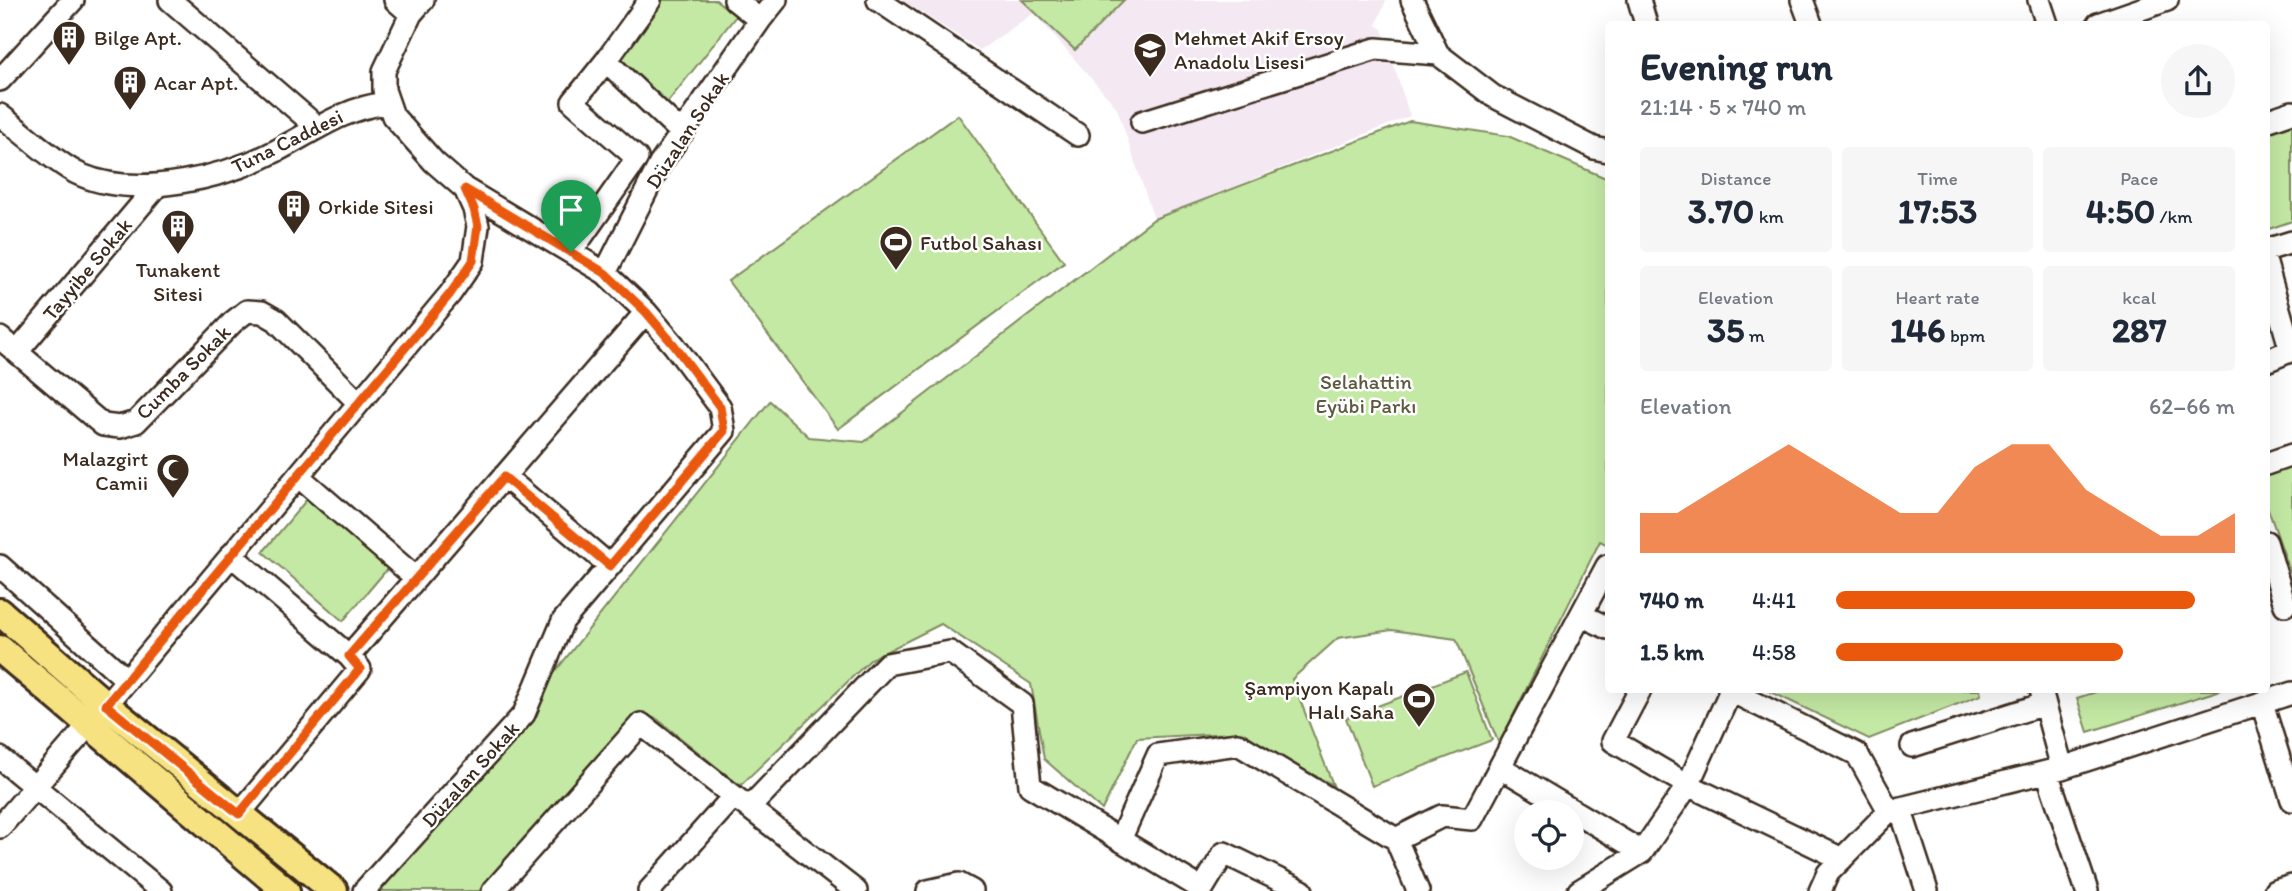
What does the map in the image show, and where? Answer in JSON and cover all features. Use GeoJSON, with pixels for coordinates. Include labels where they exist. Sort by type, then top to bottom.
{"type":"FeatureCollection","features":[{"type":"Feature","properties":{"kind":"main road"},"geometry":{"type":"LineString","coordinates":[[0,612],[97,715],[286,891]]}},
{"type":"Feature","properties":{"kind":"main road"},"geometry":{"type":"LineString","coordinates":[[0,649],[239,814],[334,891]]}},
{"type":"Feature","properties":{"kind":"street"},"geometry":{"type":"LineString","coordinates":[[0,80],[73,0]]}},
{"type":"Feature","properties":{"kind":"street"},"geometry":{"type":"LineString","coordinates":[[170,0],[316,126]]}},
{"type":"Feature","properties":{"kind":"street"},"geometry":{"type":"LineString","coordinates":[[571,252],[637,158],[573,102],[650,0]]}},
{"type":"Feature","properties":{"kind":"street"},"geometry":{"type":"LineString","coordinates":[[735,0],[760,20]]}},
{"type":"Feature","properties":{"kind":"street","name":"Düzalan Sokak"},"geometry":{"type":"LineString","coordinates":[[364,891],[524,714],[563,621],[724,431],[720,407],[646,312],[605,273],[660,164],[776,0]]}},
{"type":"Feature","properties":{"kind":"street"},"geometry":{"type":"LineString","coordinates":[[877,0],[1078,135]]}},
{"type":"Feature","properties":{"kind":"street"},"geometry":{"type":"LineString","coordinates":[[1412,0],[1438,54],[1493,96],[1594,148],[1605,150]]}},
{"type":"Feature","properties":{"kind":"street"},"geometry":{"type":"LineString","coordinates":[[1639,0],[1645,21]]}},
{"type":"Feature","properties":{"kind":"street"},"geometry":{"type":"LineString","coordinates":[[1802,0],[1810,21]]}},
{"type":"Feature","properties":{"kind":"street"},"geometry":{"type":"LineString","coordinates":[[2039,0],[2046,21]]}},
{"type":"Feature","properties":{"kind":"street"},"geometry":{"type":"LineString","coordinates":[[2107,21],[2167,0]]}},
{"type":"Feature","properties":{"kind":"street"},"geometry":{"type":"LineString","coordinates":[[409,5],[384,71],[384,90],[393,117],[427,154],[465,189],[605,273]]}},
{"type":"Feature","properties":{"kind":"street"},"geometry":{"type":"LineString","coordinates":[[1142,122],[1376,49],[1438,54]]}},
{"type":"Feature","properties":{"kind":"street"},"geometry":{"type":"LineString","coordinates":[[606,61],[682,133]]}},
{"type":"Feature","properties":{"kind":"street","name":"Tuna Caddesi"},"geometry":{"type":"LineString","coordinates":[[0,115],[78,174],[111,183],[157,187],[237,168],[276,151],[316,126],[349,111],[367,105],[387,103]]}},
{"type":"Feature","properties":{"kind":"street"},"geometry":{"type":"LineString","coordinates":[[2270,120],[2292,112]]}},
{"type":"Feature","properties":{"kind":"street","name":"Tayyibe Sokak"},"geometry":{"type":"LineString","coordinates":[[17,352],[157,187]]}},
{"type":"Feature","properties":{"kind":"street"},"geometry":{"type":"LineString","coordinates":[[0,827],[127,680],[450,294],[473,261],[478,226],[465,189]]}},
{"type":"Feature","properties":{"kind":"street"},"geometry":{"type":"LineString","coordinates":[[2270,249],[2292,242]]}},
{"type":"Feature","properties":{"kind":"street"},"geometry":{"type":"LineString","coordinates":[[2270,277],[2292,351],[2270,359]]}},
{"type":"Feature","properties":{"kind":"street","name":"Cumba Sokak"},"geometry":{"type":"LineString","coordinates":[[0,338],[103,425],[120,427],[136,422],[233,322],[247,311],[262,312],[276,320],[359,403]]}},
{"type":"Feature","properties":{"kind":"street"},"geometry":{"type":"LineString","coordinates":[[349,656],[646,312]]}},
{"type":"Feature","properties":{"kind":"street"},"geometry":{"type":"LineString","coordinates":[[2270,463],[2292,455]]}},
{"type":"Feature","properties":{"kind":"street"},"geometry":{"type":"LineString","coordinates":[[298,476],[416,579]]}},
{"type":"Feature","properties":{"kind":"street"},"geometry":{"type":"LineString","coordinates":[[504,477],[610,566]]}},
{"type":"Feature","properties":{"kind":"street"},"geometry":{"type":"LineString","coordinates":[[231,555],[349,656],[360,669],[239,814]]}},
{"type":"Feature","properties":{"kind":"street"},"geometry":{"type":"LineString","coordinates":[[2270,559],[2281,606]]}},
{"type":"Feature","properties":{"kind":"street"},"geometry":{"type":"LineString","coordinates":[[0,566],[127,680]]}},
{"type":"Feature","properties":{"kind":"street"},"geometry":{"type":"LineString","coordinates":[[1396,839],[1442,816],[1472,820],[1605,570]]}},
{"type":"Feature","properties":{"kind":"street"},"geometry":{"type":"LineString","coordinates":[[1581,615],[1605,627]]}},
{"type":"Feature","properties":{"kind":"street"},"geometry":{"type":"LineString","coordinates":[[649,891],[887,664],[950,652],[1022,704],[1030,786],[1201,890],[1224,853],[1303,891]]}},
{"type":"Feature","properties":{"kind":"street"},"geometry":{"type":"LineString","coordinates":[[1638,693],[1614,741],[1688,785],[1842,859]]}},
{"type":"Feature","properties":{"kind":"street"},"geometry":{"type":"LineString","coordinates":[[1579,891],[1642,852],[1688,785],[1729,693]]}},
{"type":"Feature","properties":{"kind":"street"},"geometry":{"type":"LineString","coordinates":[[1736,693],[1857,754],[1894,809],[1927,891]]}},
{"type":"Feature","properties":{"kind":"street"},"geometry":{"type":"LineString","coordinates":[[1820,891],[1828,873],[1894,809],[2055,770],[2254,699],[2292,693]]}},
{"type":"Feature","properties":{"kind":"street"},"geometry":{"type":"LineString","coordinates":[[1912,746],[2043,697],[2055,770],[2087,891]]}},
{"type":"Feature","properties":{"kind":"street"},"geometry":{"type":"LineString","coordinates":[[2254,699],[2292,800]]}},
{"type":"Feature","properties":{"kind":"street"},"geometry":{"type":"LineString","coordinates":[[493,891],[641,724],[856,891]]}},
{"type":"Feature","properties":{"kind":"street"},"geometry":{"type":"LineString","coordinates":[[1120,840],[1158,755],[1238,744],[1396,839],[1418,891]]}},
{"type":"Feature","properties":{"kind":"street"},"geometry":{"type":"LineString","coordinates":[[0,758],[161,891]]}},
{"type":"Feature","properties":{"kind":"street"},"geometry":{"type":"LineString","coordinates":[[1500,767],[1642,852]]}},
{"type":"Feature","properties":{"kind":"street"},"geometry":{"type":"LineString","coordinates":[[928,891],[959,884],[972,891]]}},
{"type":"Feature","properties":{"kind":"street"},"geometry":{"type":"LineString","coordinates":[[2276,891],[2292,886]]}},
{"type":"Feature","properties":{"kind":"shaded area"},"geometry":{"type":"Polygon","coordinates":[[[902,0],[1386,0],[1376,25],[1382,29],[1410,116],[1154,219],[1117,108],[1034,13],[980,50],[902,0]]]}},
{"type":"Feature","properties":{"kind":"green space"},"geometry":{"type":"Polygon","coordinates":[[[660,0],[716,0],[736,16],[667,103],[613,60],[660,0]]]}},
{"type":"Feature","properties":{"kind":"green space"},"geometry":{"type":"Polygon","coordinates":[[[1022,0],[1124,0],[1075,50],[1022,0]]]}},
{"type":"Feature","properties":{"kind":"green space","name":"Futbol Sahası"},"geometry":{"type":"Polygon","coordinates":[[[958,115],[1064,262],[838,429],[728,281],[958,115]]]}},
{"type":"Feature","properties":{"kind":"green space","name":"Selahattin Eyübi Parkı"},"geometry":{"type":"Polygon","coordinates":[[[1410,121],[1508,136],[1605,178],[1605,544],[1600,541],[1499,744],[1456,639],[1392,630],[1338,638],[1292,679],[1333,785],[1233,733],[1137,738],[1102,810],[1044,759],[1031,684],[941,624],[871,659],[740,786],[657,719],[638,714],[479,891],[381,891],[770,401],[809,437],[864,442],[1154,219],[1410,121]]]}},
{"type":"Feature","properties":{"kind":"green space"},"geometry":{"type":"Polygon","coordinates":[[[2292,125],[2292,221],[2270,229],[2270,133],[2292,125]]]}},
{"type":"Feature","properties":{"kind":"green space"},"geometry":{"type":"Polygon","coordinates":[[[2292,467],[2292,577],[2270,514],[2270,475],[2292,467]]]}},
{"type":"Feature","properties":{"kind":"green space"},"geometry":{"type":"Polygon","coordinates":[[[308,498],[389,567],[343,621],[263,552],[308,498]]]}},
{"type":"Feature","properties":{"kind":"green space","name":"Şampiyon Kapalı Halı Saha"},"geometry":{"type":"Polygon","coordinates":[[[1466,672],[1492,740],[1372,786],[1346,718],[1466,672]]]}},
{"type":"Feature","properties":{"kind":"green space"},"geometry":{"type":"Polygon","coordinates":[[[1773,693],[1981,693],[1981,695],[1869,739],[1773,693]]]}},
{"type":"Feature","properties":{"kind":"green space"},"geometry":{"type":"Polygon","coordinates":[[[2093,693],[2212,693],[2088,732],[2077,698],[2093,693]]]}},
{"type":"Feature","properties":{"kind":"place","name":"Bilge Apt."},"geometry":{"type":"Point","coordinates":[69,67]}},
{"type":"Feature","properties":{"kind":"place","name":"Mehmet Akif Ersoy Anadolu Lisesi"},"geometry":{"type":"Point","coordinates":[1150,79]}},
{"type":"Feature","properties":{"kind":"place","name":"Acar Apt."},"geometry":{"type":"Point","coordinates":[130,112]}},
{"type":"Feature","properties":{"kind":"place","name":"Orkide Sitesi"},"geometry":{"type":"Point","coordinates":[294,236]}},
{"type":"Feature","properties":{"kind":"place","name":"Tunakent Sitesi"},"geometry":{"type":"Point","coordinates":[178,256]}},
{"type":"Feature","properties":{"kind":"place","name":"Futbol Sahası"},"geometry":{"type":"Point","coordinates":[896,272]}},
{"type":"Feature","properties":{"kind":"place","name":"Malazgirt Camii"},"geometry":{"type":"Point","coordinates":[173,500]}},
{"type":"Feature","properties":{"kind":"place","name":"Şampiyon Kapalı Halı Saha"},"geometry":{"type":"Point","coordinates":[1419,729]}},
{"type":"Feature","properties":{"kind":"route"},"geometry":{"type":"LineString","coordinates":[[465,189],[571,252],[605,273],[646,312],[720,407],[724,431],[610,566],[504,477],[349,656],[360,669],[239,814],[106,705],[450,294],[473,261],[478,226],[465,189]]}}]}
